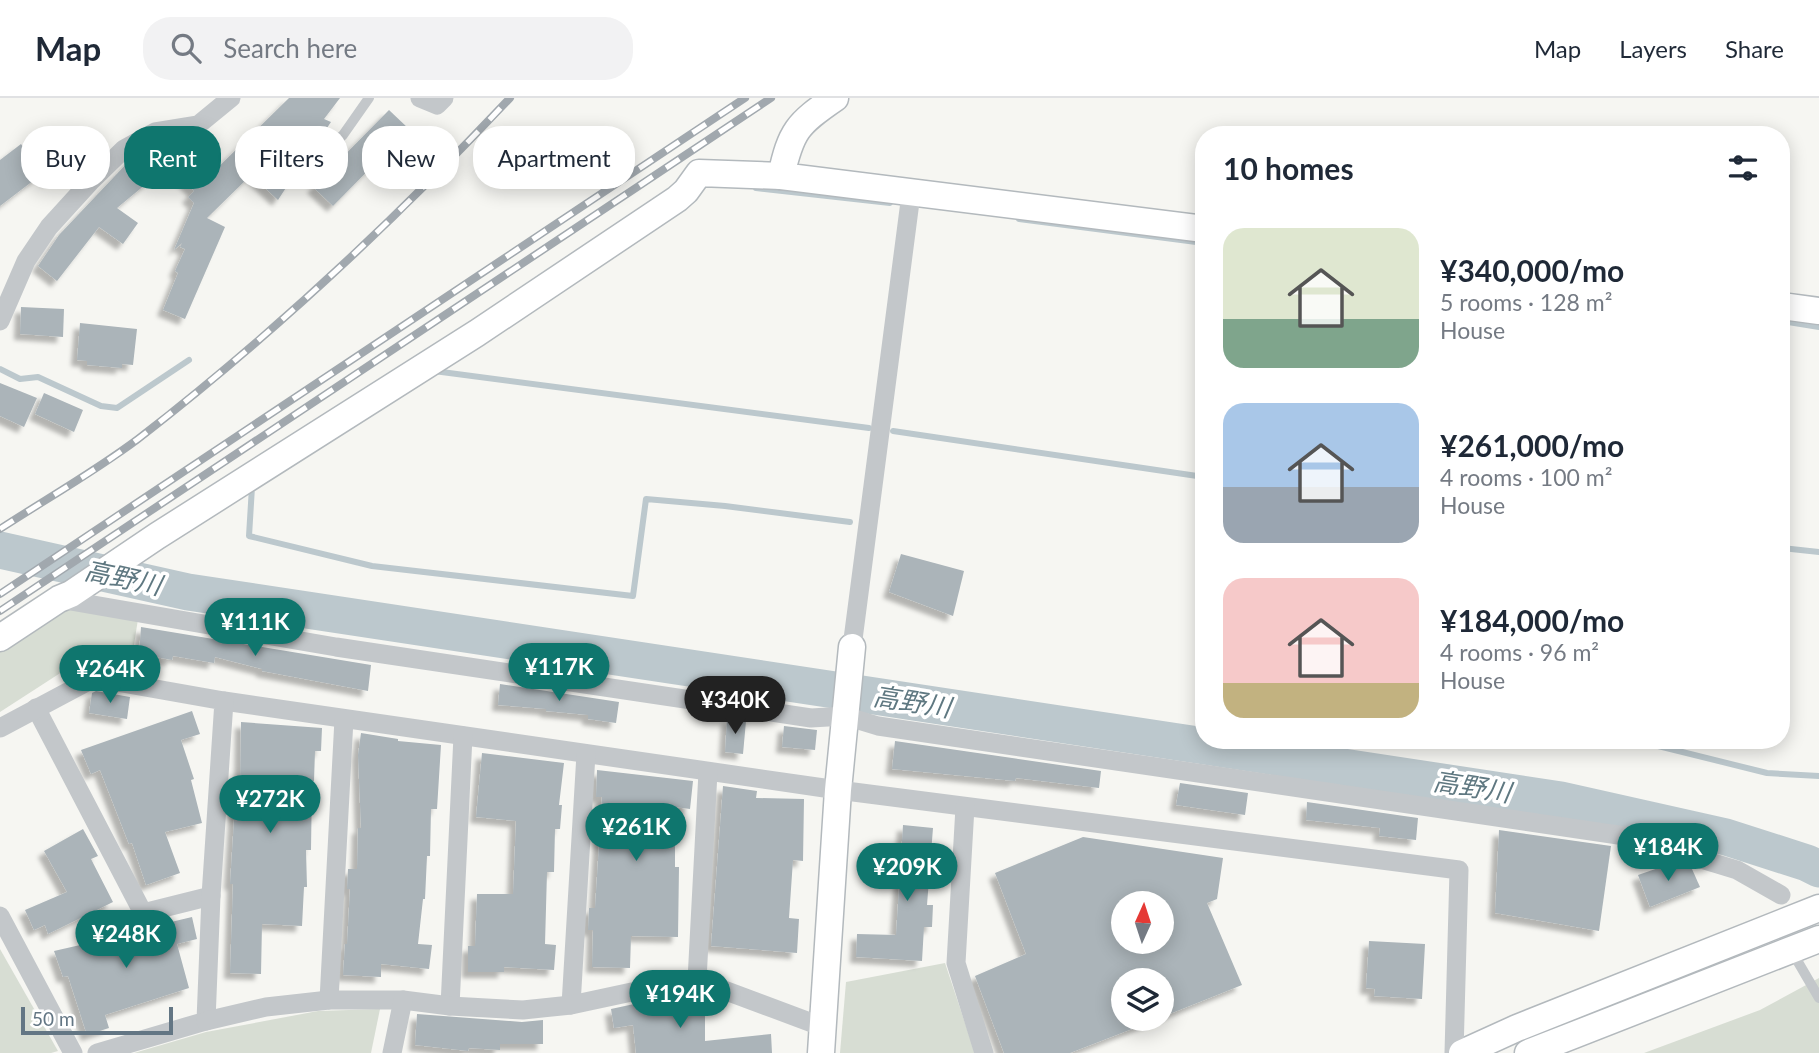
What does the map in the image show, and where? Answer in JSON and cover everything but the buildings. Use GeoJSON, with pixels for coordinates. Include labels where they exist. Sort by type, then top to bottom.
{"type":"FeatureCollection","features":[{"type":"Feature","properties":{"kind":"street"},"geometry":{"type":"LineString","coordinates":[[2,308],[26,261],[49,227],[124,149],[155,132],[198,125],[231,98]]}},
{"type":"Feature","properties":{"kind":"street"},"geometry":{"type":"LineString","coordinates":[[420,98],[438,105],[444,98]]}},
{"type":"Feature","properties":{"kind":"street"},"geometry":{"type":"LineString","coordinates":[[781,176],[787,147],[794,132],[807,117],[835,98]]}},
{"type":"Feature","properties":{"kind":"street"},"geometry":{"type":"LineString","coordinates":[[0,638],[477,334],[677,199],[699,173],[781,176],[1195,228]]}},
{"type":"Feature","properties":{"kind":"street"},"geometry":{"type":"LineString","coordinates":[[97,1053],[206,1021],[266,1007],[329,1000],[403,1000],[523,1010],[571,1005],[697,980],[821,1046],[838,790],[852,649],[911,194]]}},
{"type":"Feature","properties":{"kind":"street"},"geometry":{"type":"LineString","coordinates":[[1790,307],[1819,311]]}},
{"type":"Feature","properties":{"kind":"street"},"geometry":{"type":"LineString","coordinates":[[65,597],[335,647],[811,718],[846,713],[878,726],[1625,836],[1737,870],[1780,895]]}},
{"type":"Feature","properties":{"kind":"street"},"geometry":{"type":"LineString","coordinates":[[0,728],[94,678],[224,701],[708,772],[1459,870],[1454,1053]]}},
{"type":"Feature","properties":{"kind":"street"},"geometry":{"type":"LineString","coordinates":[[206,1021],[224,701]]}},
{"type":"Feature","properties":{"kind":"street"},"geometry":{"type":"LineString","coordinates":[[36,708],[143,913],[211,896]]}},
{"type":"Feature","properties":{"kind":"street"},"geometry":{"type":"LineString","coordinates":[[329,1000],[344,719]]}},
{"type":"Feature","properties":{"kind":"street"},"geometry":{"type":"LineString","coordinates":[[450,1006],[463,736]]}},
{"type":"Feature","properties":{"kind":"street"},"geometry":{"type":"LineString","coordinates":[[571,1005],[586,754]]}},
{"type":"Feature","properties":{"kind":"street"},"geometry":{"type":"LineString","coordinates":[[697,980],[708,772]]}},
{"type":"Feature","properties":{"kind":"street"},"geometry":{"type":"LineString","coordinates":[[965,807],[956,963],[984,1053]]}},
{"type":"Feature","properties":{"kind":"street"},"geometry":{"type":"LineString","coordinates":[[1462,1053],[1517,1028],[1819,908]]}},
{"type":"Feature","properties":{"kind":"street"},"geometry":{"type":"LineString","coordinates":[[0,916],[73,1053]]}},
{"type":"Feature","properties":{"kind":"street"},"geometry":{"type":"LineString","coordinates":[[1528,1053],[1819,939]]}},
{"type":"Feature","properties":{"kind":"street"},"geometry":{"type":"LineString","coordinates":[[392,1053],[403,1000]]}},
{"type":"Feature","properties":{"kind":"lane"},"geometry":{"type":"LineString","coordinates":[[348,128],[369,98]]}},
{"type":"Feature","properties":{"kind":"lane"},"geometry":{"type":"LineString","coordinates":[[1791,949],[1819,998]]}},
{"type":"Feature","properties":{"kind":"shaded area"},"geometry":{"type":"Polygon","coordinates":[[[60,606],[138,619],[131,664],[82,659],[0,712],[0,647],[60,606]]]}},
{"type":"Feature","properties":{"kind":"shaded area"},"geometry":{"type":"Polygon","coordinates":[[[0,949],[58,1051],[0,1053],[0,949]]]}},
{"type":"Feature","properties":{"kind":"shaded area"},"geometry":{"type":"Polygon","coordinates":[[[945,963],[975,1053],[840,1053],[846,982],[945,963]]]}},
{"type":"Feature","properties":{"kind":"shaded area"},"geometry":{"type":"Polygon","coordinates":[[[1819,978],[1819,1053],[1644,1053],[1760,1010],[1819,978]]]}},
{"type":"Feature","properties":{"kind":"shaded area"},"geometry":{"type":"Polygon","coordinates":[[[380,1009],[371,1053],[134,1053],[206,1032],[318,1011],[380,1009]]]}},
{"type":"Feature","properties":{"kind":"waterway"},"geometry":{"type":"LineString","coordinates":[[756,188],[890,203]]}},
{"type":"Feature","properties":{"kind":"waterway"},"geometry":{"type":"LineString","coordinates":[[1019,219],[1195,242]]}},
{"type":"Feature","properties":{"kind":"waterway"},"geometry":{"type":"LineString","coordinates":[[1790,322],[1819,327]]}},
{"type":"Feature","properties":{"kind":"waterway"},"geometry":{"type":"LineString","coordinates":[[0,369],[20,379],[38,377],[101,406],[117,408],[189,360]]}},
{"type":"Feature","properties":{"kind":"waterway"},"geometry":{"type":"LineString","coordinates":[[434,371],[869,428]]}},
{"type":"Feature","properties":{"kind":"waterway"},"geometry":{"type":"LineString","coordinates":[[893,431],[1195,476]]}},
{"type":"Feature","properties":{"kind":"waterway"},"geometry":{"type":"LineString","coordinates":[[252,487],[249,536],[372,566],[633,596],[646,499],[850,522]]}},
{"type":"Feature","properties":{"kind":"waterway"},"geometry":{"type":"LineString","coordinates":[[1790,549],[1819,552]]}},
{"type":"Feature","properties":{"kind":"waterway","name":"高野川"},"geometry":{"type":"LineString","coordinates":[[0,550],[188,592],[1195,745]]}},
{"type":"Feature","properties":{"kind":"waterway","name":"高野川"},"geometry":{"type":"LineString","coordinates":[[1224,749],[1561,800],[1726,837],[1819,869]]}},
{"type":"Feature","properties":{"kind":"waterway"},"geometry":{"type":"LineString","coordinates":[[1670,749],[1767,773],[1819,776]]}},
{"type":"Feature","properties":{"kind":"railway"},"geometry":{"type":"LineString","coordinates":[[0,529],[138,439],[236,360],[331,276],[510,98]]}},
{"type":"Feature","properties":{"kind":"railway"},"geometry":{"type":"LineString","coordinates":[[0,594],[745,98]]}},
{"type":"Feature","properties":{"kind":"railway"},"geometry":{"type":"LineString","coordinates":[[0,611],[771,98]]}}]}
